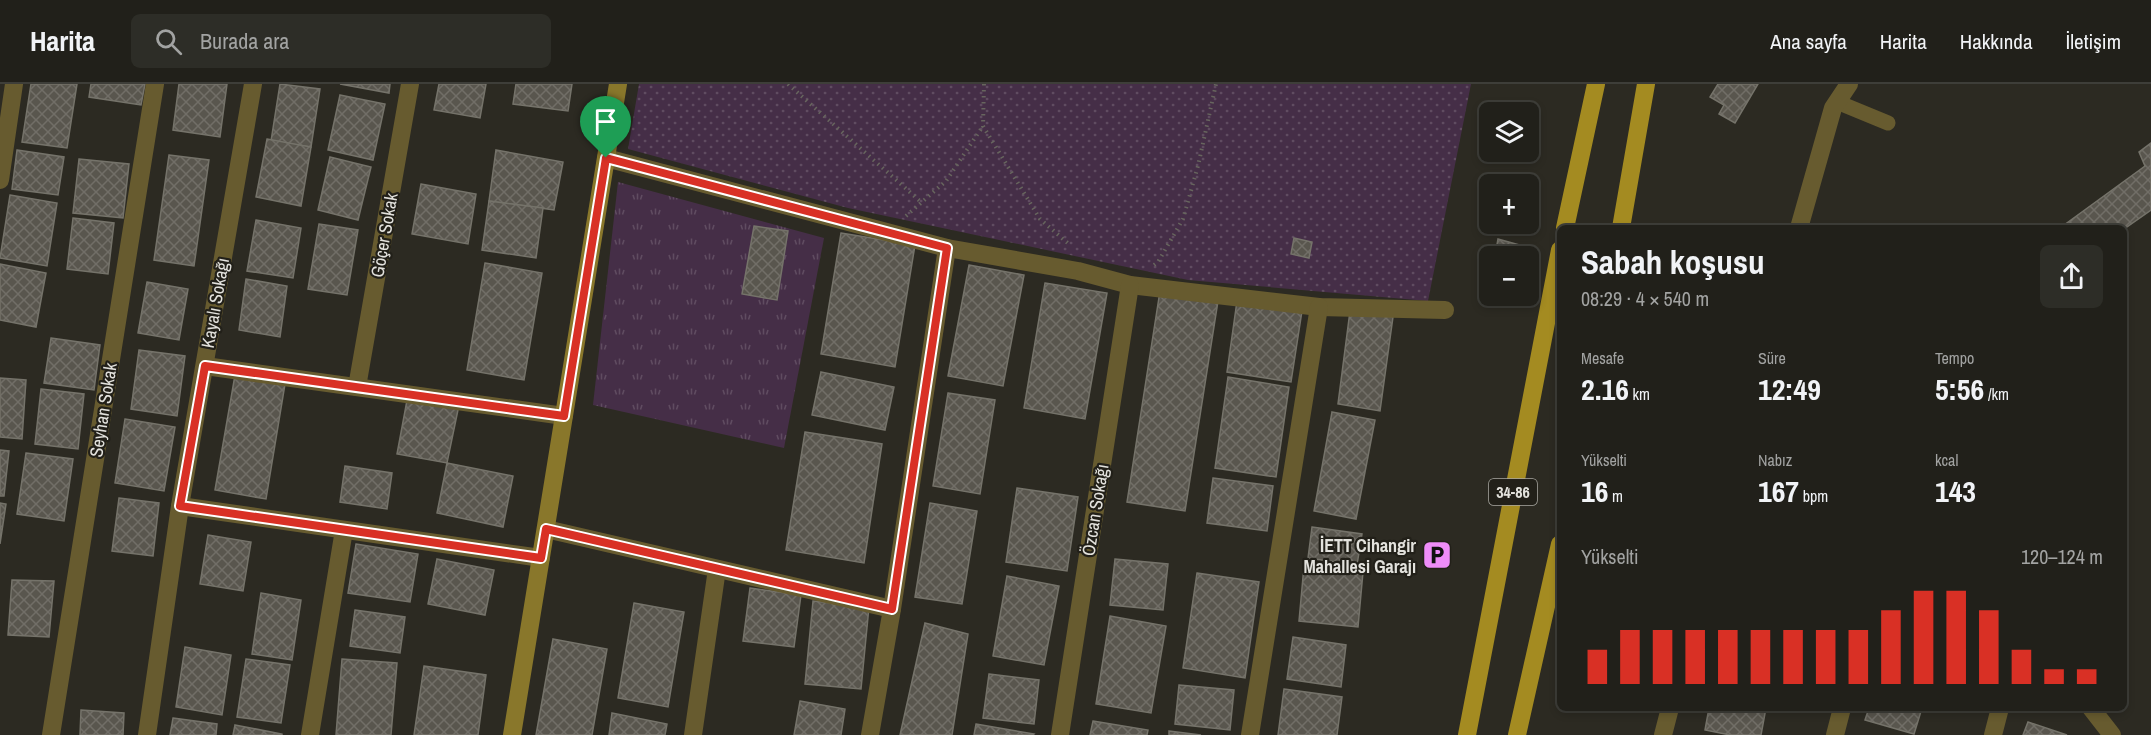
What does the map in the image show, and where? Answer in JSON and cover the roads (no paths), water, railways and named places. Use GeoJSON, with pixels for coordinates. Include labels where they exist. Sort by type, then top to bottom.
{"type":"FeatureCollection","features":[{"type":"Feature","properties":{"kind":"main road"},"geometry":{"type":"LineString","coordinates":[[512,735],[618,84]]}},
{"type":"Feature","properties":{"kind":"main road"},"geometry":{"type":"LineString","coordinates":[[1566,225],[1596,84]]}},
{"type":"Feature","properties":{"kind":"main road"},"geometry":{"type":"LineString","coordinates":[[1622,225],[1646,84]]}},
{"type":"Feature","properties":{"kind":"main road","name":"34-86"},"geometry":{"type":"LineString","coordinates":[[1467,735],[1557,266]]}},
{"type":"Feature","properties":{"kind":"main road"},"geometry":{"type":"LineString","coordinates":[[1517,735],[1557,557]]}},
{"type":"Feature","properties":{"kind":"street"},"geometry":{"type":"LineString","coordinates":[[0,180],[14,84]]}},
{"type":"Feature","properties":{"kind":"street","name":"Seyhan Sokak"},"geometry":{"type":"LineString","coordinates":[[51,735],[155,84]]}},
{"type":"Feature","properties":{"kind":"street","name":"Kayalı Sokağı"},"geometry":{"type":"LineString","coordinates":[[147,735],[180,506],[253,84]]}},
{"type":"Feature","properties":{"kind":"street","name":"Göçer Sokak"},"geometry":{"type":"LineString","coordinates":[[357,387],[410,84]]}},
{"type":"Feature","properties":{"kind":"street"},"geometry":{"type":"LineString","coordinates":[[1800,225],[1823,140],[1837,102],[1849,84]]}},
{"type":"Feature","properties":{"kind":"street"},"geometry":{"type":"LineString","coordinates":[[606,158],[947,248],[1090,274],[1130,285],[1319,307],[1445,310]]}},
{"type":"Feature","properties":{"kind":"street"},"geometry":{"type":"LineString","coordinates":[[870,735],[892,609],[947,248]]}},
{"type":"Feature","properties":{"kind":"street","name":"Özcan Sokağı"},"geometry":{"type":"LineString","coordinates":[[1060,735],[1130,285]]}},
{"type":"Feature","properties":{"kind":"street"},"geometry":{"type":"LineString","coordinates":[[1250,735],[1319,307]]}},
{"type":"Feature","properties":{"kind":"street"},"geometry":{"type":"LineString","coordinates":[[205,366],[564,416]]}},
{"type":"Feature","properties":{"kind":"street"},"geometry":{"type":"LineString","coordinates":[[180,506],[541,558]]}},
{"type":"Feature","properties":{"kind":"street"},"geometry":{"type":"LineString","coordinates":[[546,529],[892,609]]}},
{"type":"Feature","properties":{"kind":"street"},"geometry":{"type":"LineString","coordinates":[[310,735],[344,530]]}},
{"type":"Feature","properties":{"kind":"street"},"geometry":{"type":"LineString","coordinates":[[693,735],[717,569]]}},
{"type":"Feature","properties":{"kind":"street"},"geometry":{"type":"LineString","coordinates":[[1663,735],[1669,711]]}},
{"type":"Feature","properties":{"kind":"street"},"geometry":{"type":"LineString","coordinates":[[1835,735],[1841,711]]}},
{"type":"Feature","properties":{"kind":"street"},"geometry":{"type":"LineString","coordinates":[[1993,735],[1999,711]]}},
{"type":"Feature","properties":{"kind":"street"},"geometry":{"type":"LineString","coordinates":[[2093,711],[2112,735]]}},
{"type":"Feature","properties":{"kind":"lane"},"geometry":{"type":"LineString","coordinates":[[1837,102],[1888,123]]}},
{"type":"Feature","properties":{"kind":"place","name":"İETT Cihangir Mahallesi Garajı"},"geometry":{"type":"Point","coordinates":[1437,555]}}]}
